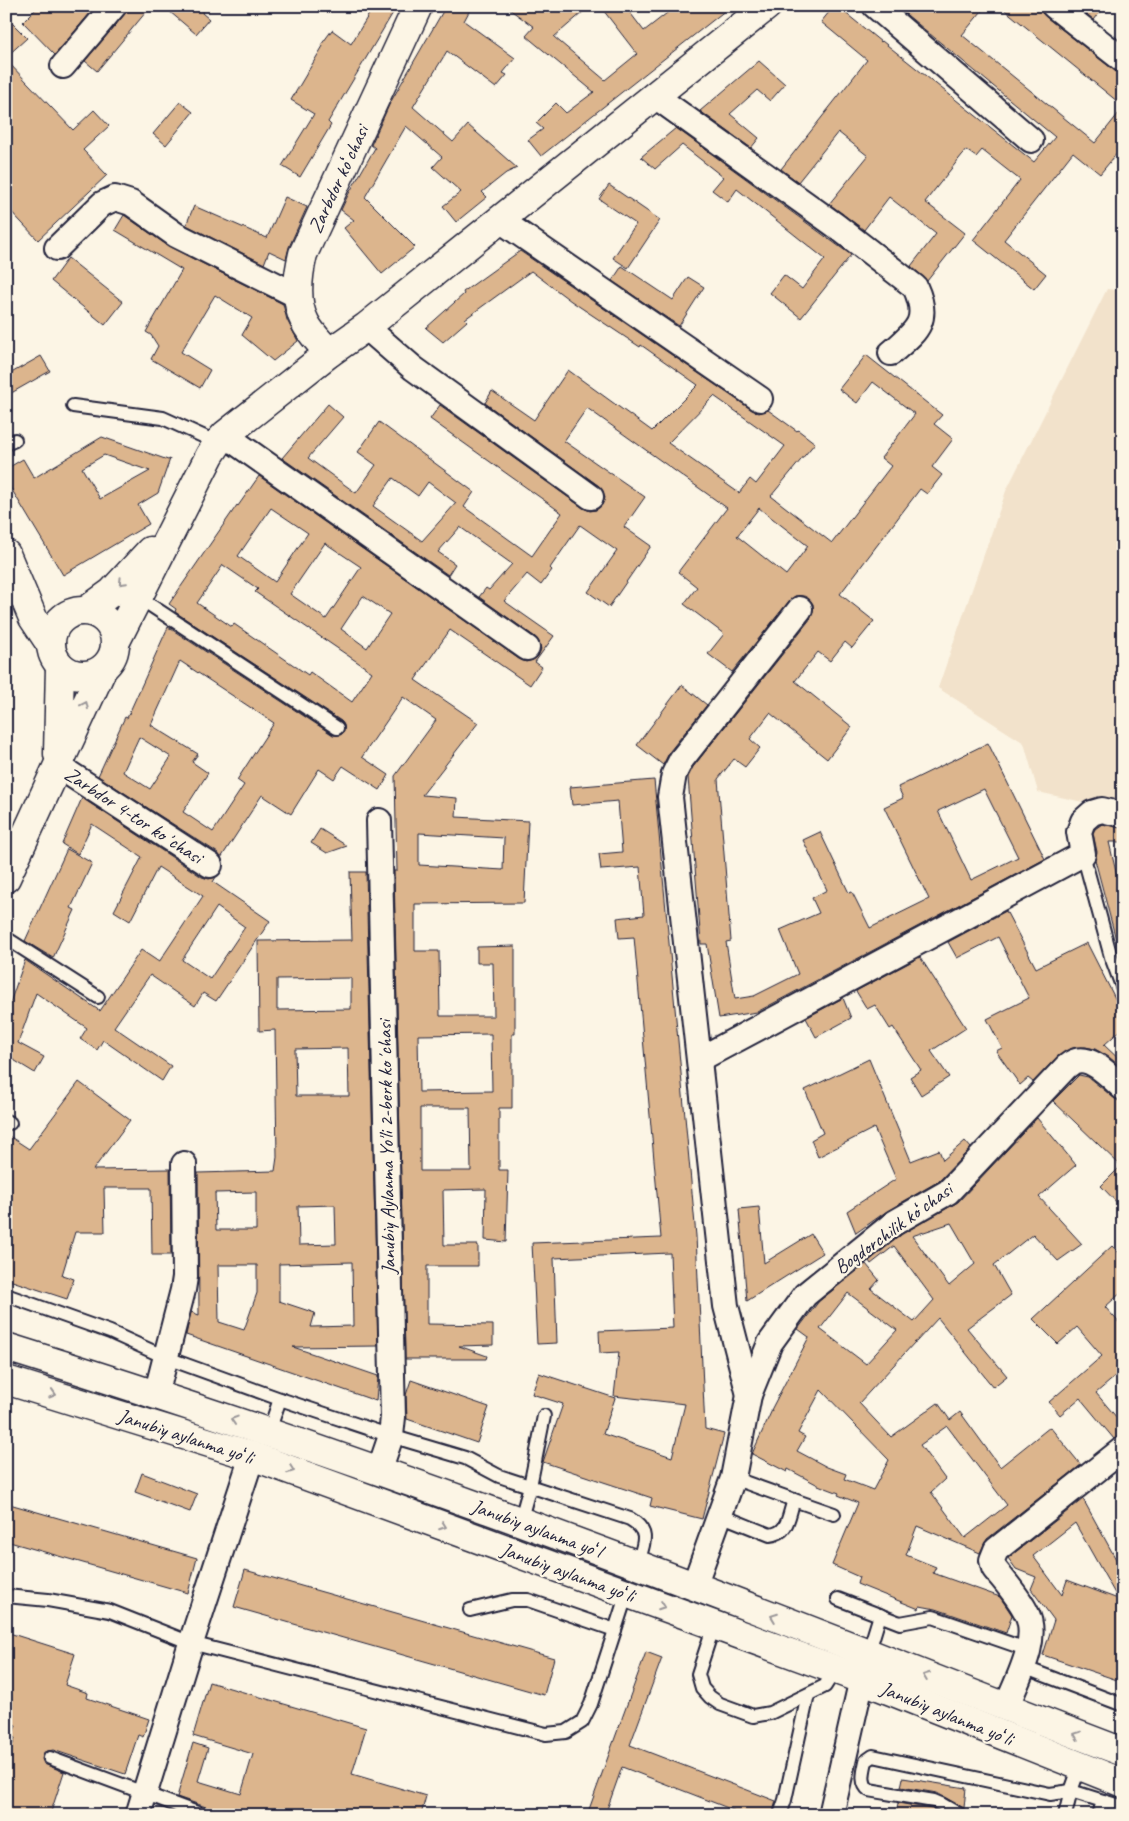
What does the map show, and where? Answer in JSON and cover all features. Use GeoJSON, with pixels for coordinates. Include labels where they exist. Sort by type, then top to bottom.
{"type":"FeatureCollection","features":[{"type":"Feature","properties":{"kind":"main road","name":"Zarbdor koʻchasi"},"geometry":{"type":"LineString","coordinates":[[329,353],[305,322],[298,296],[298,274],[303,254],[418,6]]}},
{"type":"Feature","properties":{"kind":"main road"},"geometry":{"type":"LineString","coordinates":[[116,640],[210,456],[222,439],[329,353],[366,327],[767,6]]}},
{"type":"Feature","properties":{"kind":"main road"},"geometry":{"type":"LineString","coordinates":[[58,766],[55,655],[52,634],[57,624],[112,592],[177,519]]}},
{"type":"Feature","properties":{"kind":"main road"},"geometry":{"type":"LineString","coordinates":[[6,878],[102,670],[110,662],[115,652],[116,640],[107,620],[98,614],[76,613],[43,598],[6,554],[34,618],[55,655],[69,672],[80,675],[102,670]]}},
{"type":"Feature","properties":{"kind":"main road","name":"Janubiy aylanma yoʻli"},"geometry":{"type":"LineString","coordinates":[[6,1348],[269,1431],[379,1471]]}},
{"type":"Feature","properties":{"kind":"main road","name":"Janubiy aylanma yoʻli"},"geometry":{"type":"LineString","coordinates":[[6,1380],[252,1456],[835,1670],[865,1667],[1006,1708],[1123,1752]]}},
{"type":"Feature","properties":{"kind":"main road","name":"Janubiy aylanma yoʻl"},"geometry":{"type":"LineString","coordinates":[[379,1471],[694,1586]]}},
{"type":"Feature","properties":{"kind":"main road","name":"Janubiy aylanma yoʻli"},"geometry":{"type":"LineString","coordinates":[[694,1586],[1080,1766],[1123,1783]]}},
{"type":"Feature","properties":{"kind":"street"},"geometry":{"type":"LineString","coordinates":[[63,66],[114,6]]}},
{"type":"Feature","properties":{"kind":"street"},"geometry":{"type":"LineString","coordinates":[[876,6],[1031,140]]}},
{"type":"Feature","properties":{"kind":"street"},"geometry":{"type":"LineString","coordinates":[[1054,6],[1123,60]]}},
{"type":"Feature","properties":{"kind":"street"},"geometry":{"type":"LineString","coordinates":[[655,96],[835,225],[915,287],[921,301],[922,315],[917,330],[891,353]]}},
{"type":"Feature","properties":{"kind":"street"},"geometry":{"type":"LineString","coordinates":[[57,248],[102,204],[115,198],[131,203],[176,235],[298,296]]}},
{"type":"Feature","properties":{"kind":"street"},"geometry":{"type":"LineString","coordinates":[[500,220],[760,399]]}},
{"type":"Feature","properties":{"kind":"street"},"geometry":{"type":"LineString","coordinates":[[366,327],[413,368],[591,498]]}},
{"type":"Feature","properties":{"kind":"street"},"geometry":{"type":"LineString","coordinates":[[222,439],[527,648]]}},
{"type":"Feature","properties":{"kind":"street"},"geometry":{"type":"LineString","coordinates":[[749,1395],[726,1306],[670,797],[671,786],[681,760],[800,609]]}},
{"type":"Feature","properties":{"kind":"street","name":"Zarbdor 4-tor koʼchasi"},"geometry":{"type":"LineString","coordinates":[[58,766],[210,865]]}},
{"type":"Feature","properties":{"kind":"street"},"geometry":{"type":"LineString","coordinates":[[700,1059],[1083,854],[1079,832],[1083,821],[1092,813],[1102,810],[1123,815]]}},
{"type":"Feature","properties":{"kind":"street","name":"Janubiy Аylanma Yo'li 2-berk koʼchasi"},"geometry":{"type":"LineString","coordinates":[[379,822],[393,1417],[391,1436],[379,1471]]}},
{"type":"Feature","properties":{"kind":"street","name":"Bogdorchilik koʻchasi"},"geometry":{"type":"LineString","coordinates":[[694,1586],[733,1478],[749,1395],[770,1343],[805,1295],[894,1223],[948,1192],[1066,1067],[1076,1061],[1088,1061],[1123,1088]]}},
{"type":"Feature","properties":{"kind":"street"},"geometry":{"type":"LineString","coordinates":[[156,1395],[167,1358],[185,1276],[184,1164]]}},
{"type":"Feature","properties":{"kind":"street"},"geometry":{"type":"LineString","coordinates":[[1006,1708],[1026,1658],[1032,1633],[1028,1613],[994,1568],[992,1560],[996,1550],[1123,1450]]}},
{"type":"Feature","properties":{"kind":"street"},"geometry":{"type":"LineString","coordinates":[[141,1804],[252,1456]]}},
{"type":"Feature","properties":{"kind":"street"},"geometry":{"type":"LineString","coordinates":[[831,1815],[865,1667]]}},
{"type":"Feature","properties":{"kind":"lane"},"geometry":{"type":"LineString","coordinates":[[73,406],[163,418],[222,439]]}},
{"type":"Feature","properties":{"kind":"lane"},"geometry":{"type":"LineString","coordinates":[[138,597],[337,728]]}},
{"type":"Feature","properties":{"kind":"lane"},"geometry":{"type":"LineString","coordinates":[[1083,854],[1111,957],[1123,989]]}},
{"type":"Feature","properties":{"kind":"lane"},"geometry":{"type":"LineString","coordinates":[[6,938],[98,997]]}},
{"type":"Feature","properties":{"kind":"lane"},"geometry":{"type":"LineString","coordinates":[[6,1295],[110,1332],[167,1358],[280,1399],[391,1436],[465,1458],[499,1476],[630,1519],[638,1524],[644,1532],[645,1540],[637,1565]]}},
{"type":"Feature","properties":{"kind":"lane"},"geometry":{"type":"LineString","coordinates":[[269,1431],[280,1399]]}},
{"type":"Feature","properties":{"kind":"lane"},"geometry":{"type":"LineString","coordinates":[[520,1522],[530,1486],[544,1416]]}},
{"type":"Feature","properties":{"kind":"lane"},"geometry":{"type":"LineString","coordinates":[[733,1478],[834,1514]]}},
{"type":"Feature","properties":{"kind":"lane"},"geometry":{"type":"LineString","coordinates":[[720,1515],[770,1535],[778,1534],[784,1530],[794,1500]]}},
{"type":"Feature","properties":{"kind":"lane"},"geometry":{"type":"LineString","coordinates":[[6,1596],[48,1600],[110,1611],[191,1643],[546,1734],[566,1732],[582,1722],[591,1704],[627,1594]]}},
{"type":"Feature","properties":{"kind":"lane"},"geometry":{"type":"LineString","coordinates":[[838,1599],[900,1623],[933,1617],[1026,1658],[1123,1705]]}},
{"type":"Feature","properties":{"kind":"lane"},"geometry":{"type":"LineString","coordinates":[[470,1610],[512,1600],[528,1600],[615,1630]]}},
{"type":"Feature","properties":{"kind":"lane"},"geometry":{"type":"LineString","coordinates":[[865,1667],[880,1615]]}},
{"type":"Feature","properties":{"kind":"lane"},"geometry":{"type":"LineString","coordinates":[[714,1625],[698,1674],[702,1688],[710,1698],[720,1704],[753,1716],[770,1713],[825,1686],[830,1681],[835,1670]]}},
{"type":"Feature","properties":{"kind":"lane"},"geometry":{"type":"LineString","coordinates":[[780,1815],[808,1695]]}},
{"type":"Feature","properties":{"kind":"lane"},"geometry":{"type":"LineString","coordinates":[[960,1815],[934,1801],[869,1790],[863,1781],[866,1761],[873,1756],[1050,1794],[1071,1791],[1123,1807]]}},
{"type":"Feature","properties":{"kind":"lane"},"geometry":{"type":"LineString","coordinates":[[50,1758],[141,1804],[203,1815]]}},
{"type":"Feature","properties":{"kind":"lane"},"geometry":{"type":"LineString","coordinates":[[1065,1815],[1080,1766]]}},
{"type":"Feature","properties":{"kind":"lane"},"geometry":{"type":"LineString","coordinates":[[1099,1815],[1103,1801]]}},
{"type":"Feature","properties":{"kind":"shaded area"},"geometry":{"type":"Polygon","coordinates":[[[1107,289],[1123,291],[1123,811],[1038,792],[1024,743],[938,688],[1006,491],[1107,289]]]}},
{"type":"Feature","properties":{"kind":"building"},"geometry":{"type":"Polygon","coordinates":[[[39,6],[96,6],[55,55],[23,22],[39,6]]]}},
{"type":"Feature","properties":{"kind":"building"},"geometry":{"type":"Polygon","coordinates":[[[127,6],[151,6],[97,71],[85,61],[124,15],[127,6]]]}},
{"type":"Feature","properties":{"kind":"building"},"geometry":{"type":"Polygon","coordinates":[[[163,6],[207,6],[202,13],[209,19],[196,34],[163,6]]]}},
{"type":"Feature","properties":{"kind":"building"},"geometry":{"type":"Polygon","coordinates":[[[374,6],[397,6],[328,122],[331,125],[300,177],[282,166],[314,114],[291,100],[323,46],[321,45],[332,30],[351,44],[374,6]]]}},
{"type":"Feature","properties":{"kind":"building"},"geometry":{"type":"Polygon","coordinates":[[[446,6],[472,6],[464,21],[515,58],[503,73],[507,75],[496,88],[447,51],[413,107],[453,142],[468,125],[517,168],[506,173],[482,192],[487,197],[456,222],[443,206],[461,192],[433,167],[442,157],[406,126],[365,197],[415,247],[382,274],[344,228],[354,220],[341,210],[375,148],[371,145],[390,103],[446,6]]]}},
{"type":"Feature","properties":{"kind":"building"},"geometry":{"type":"Polygon","coordinates":[[[505,6],[590,6],[554,37],[605,80],[637,54],[600,6],[625,6],[644,31],[676,6],[731,6],[541,156],[528,140],[543,129],[536,123],[556,103],[566,113],[594,92],[526,36],[534,27],[505,6]]]}},
{"type":"Feature","properties":{"kind":"building"},"geometry":{"type":"Polygon","coordinates":[[[834,6],[837,6],[882,41],[1034,162],[1055,137],[896,6],[986,6],[962,35],[1095,143],[1123,108],[1123,146],[1100,174],[1073,152],[1004,240],[1046,274],[1034,289],[973,240],[1020,180],[982,150],[976,157],[966,150],[925,202],[965,233],[927,281],[911,266],[936,234],[889,197],[864,230],[829,204],[868,156],[838,132],[798,182],[781,169],[867,60],[821,22],[834,6]]]}},
{"type":"Feature","properties":{"kind":"building"},"geometry":{"type":"Polygon","coordinates":[[[1000,6],[1041,6],[1041,12],[1046,17],[1115,71],[1123,73],[1123,106],[1000,6]]]}},
{"type":"Feature","properties":{"kind":"building"},"geometry":{"type":"Polygon","coordinates":[[[1077,6],[1105,6],[1094,20],[1077,6]]]}},
{"type":"Feature","properties":{"kind":"building"},"geometry":{"type":"Polygon","coordinates":[[[6,17],[27,38],[6,57],[6,17]]]}},
{"type":"Feature","properties":{"kind":"building"},"geometry":{"type":"Polygon","coordinates":[[[6,60],[73,130],[94,110],[109,126],[83,150],[107,175],[38,240],[6,206],[6,60]]]}},
{"type":"Feature","properties":{"kind":"building"},"geometry":{"type":"Polygon","coordinates":[[[759,61],[785,84],[770,101],[757,90],[730,114],[759,138],[751,148],[700,111],[759,61]]]}},
{"type":"Feature","properties":{"kind":"building"},"geometry":{"type":"Polygon","coordinates":[[[180,102],[193,112],[166,145],[153,134],[180,102]]]}},
{"type":"Feature","properties":{"kind":"building"},"geometry":{"type":"Polygon","coordinates":[[[676,128],[851,255],[801,318],[770,293],[784,275],[802,289],[825,259],[737,189],[728,202],[712,190],[723,177],[682,145],[655,169],[641,157],[676,128]]]}},
{"type":"Feature","properties":{"kind":"building"},"geometry":{"type":"Polygon","coordinates":[[[609,185],[660,220],[628,268],[613,258],[636,224],[599,199],[609,185]]]}},
{"type":"Feature","properties":{"kind":"building"},"geometry":{"type":"Polygon","coordinates":[[[285,197],[307,207],[289,247],[286,259],[269,251],[264,264],[186,225],[194,206],[267,238],[285,197]]]}},
{"type":"Feature","properties":{"kind":"building"},"geometry":{"type":"Polygon","coordinates":[[[124,215],[170,247],[283,304],[287,320],[298,341],[273,361],[242,335],[252,318],[215,295],[181,352],[210,370],[200,388],[151,359],[158,346],[151,335],[146,332],[182,270],[115,230],[124,215]]]}},
{"type":"Feature","properties":{"kind":"building"},"geometry":{"type":"Polygon","coordinates":[[[520,251],[752,410],[759,413],[768,410],[798,430],[815,443],[771,496],[832,543],[891,466],[881,458],[915,414],[873,382],[857,403],[839,389],[866,355],[942,415],[934,424],[953,439],[932,467],[942,475],[927,494],[920,489],[840,594],[874,621],[852,648],[845,642],[830,661],[818,652],[795,681],[852,727],[827,759],[770,713],[750,739],[760,748],[745,767],[734,759],[718,779],[731,941],[726,942],[735,999],[754,996],[798,974],[780,930],[819,913],[812,898],[827,890],[803,840],[820,832],[849,893],[852,892],[870,928],[929,899],[884,807],[903,798],[898,787],[988,743],[1045,859],[757,1012],[719,1018],[707,944],[701,944],[688,777],[693,767],[811,618],[813,604],[809,599],[802,596],[795,596],[790,600],[732,672],[708,654],[724,634],[684,604],[697,587],[678,572],[727,508],[587,408],[564,441],[645,497],[624,527],[651,546],[609,607],[588,592],[617,551],[580,525],[550,568],[552,570],[541,585],[527,574],[504,601],[554,636],[535,662],[542,667],[530,685],[450,630],[415,680],[478,723],[422,795],[457,798],[456,817],[528,821],[524,903],[415,904],[415,951],[439,951],[440,1016],[494,1016],[493,963],[477,963],[477,947],[515,946],[515,1034],[512,1034],[512,1108],[499,1108],[499,1170],[508,1170],[506,1242],[485,1240],[486,1189],[443,1190],[444,1245],[478,1245],[478,1266],[427,1266],[427,1324],[493,1325],[493,1345],[459,1346],[487,1356],[486,1359],[405,1359],[394,871],[397,871],[395,776],[436,720],[403,697],[362,757],[389,775],[380,790],[343,766],[334,779],[319,769],[291,814],[262,795],[221,858],[218,853],[98,776],[125,717],[127,718],[168,627],[333,735],[340,735],[344,732],[344,725],[341,721],[175,612],[176,609],[169,604],[259,476],[519,659],[526,662],[538,656],[541,649],[535,637],[479,597],[486,588],[489,590],[512,564],[460,527],[438,552],[455,564],[448,575],[282,458],[328,404],[343,417],[308,458],[356,493],[376,465],[358,452],[379,422],[474,492],[464,507],[532,556],[562,513],[430,419],[440,405],[583,508],[590,511],[596,510],[602,505],[605,498],[599,486],[485,403],[492,391],[534,420],[568,370],[652,431],[698,385],[641,345],[640,347],[571,301],[531,271],[465,319],[467,321],[443,342],[426,328],[464,294],[463,292],[520,251]],[[714,396],[668,443],[739,493],[750,479],[756,484],[785,446],[714,396]],[[393,478],[373,506],[422,541],[456,503],[428,482],[418,496],[393,478]],[[271,508],[238,556],[275,582],[308,533],[271,508]],[[759,508],[737,536],[786,575],[808,546],[759,508]],[[325,543],[290,594],[326,619],[361,567],[325,543]],[[223,565],[197,603],[232,627],[234,624],[308,675],[310,672],[352,702],[372,672],[255,592],[258,589],[223,565]],[[363,596],[341,629],[367,648],[390,614],[363,596]],[[180,661],[151,725],[198,754],[192,762],[208,773],[183,812],[213,832],[244,785],[237,780],[274,723],[180,661]],[[139,737],[123,772],[150,789],[171,757],[139,737]],[[984,789],[938,811],[971,880],[1018,857],[984,789]],[[419,833],[419,865],[503,870],[504,838],[419,833]],[[491,1034],[418,1035],[419,1092],[492,1091],[491,1034]],[[420,1108],[420,1171],[471,1171],[470,1108],[420,1108]]]}},
{"type":"Feature","properties":{"kind":"building"},"geometry":{"type":"Polygon","coordinates":[[[68,258],[123,302],[105,325],[51,281],[68,258]]]}},
{"type":"Feature","properties":{"kind":"building"},"geometry":{"type":"Polygon","coordinates":[[[622,266],[673,300],[688,277],[704,287],[679,326],[612,281],[622,266]]]}},
{"type":"Feature","properties":{"kind":"building"},"geometry":{"type":"Polygon","coordinates":[[[41,356],[50,371],[6,396],[6,376],[41,356]]]}},
{"type":"Feature","properties":{"kind":"building"},"geometry":{"type":"Polygon","coordinates":[[[102,437],[168,460],[170,459],[158,493],[138,505],[149,524],[63,575],[6,480],[6,469],[23,459],[34,478],[102,437]],[[104,455],[82,468],[100,499],[150,471],[104,455]]]}},
{"type":"Feature","properties":{"kind":"building"},"geometry":{"type":"Polygon","coordinates":[[[682,685],[707,705],[670,751],[663,765],[637,745],[682,685]]]}},
{"type":"Feature","properties":{"kind":"building"},"geometry":{"type":"Polygon","coordinates":[[[654,780],[696,1236],[705,1429],[724,1434],[702,1519],[650,1506],[652,1498],[543,1462],[563,1404],[532,1394],[539,1373],[615,1398],[603,1434],[672,1457],[685,1404],[614,1396],[619,1352],[600,1353],[599,1331],[673,1328],[670,1253],[554,1258],[557,1343],[537,1344],[532,1243],[661,1238],[634,937],[619,938],[617,918],[644,915],[640,867],[601,870],[599,854],[622,852],[618,801],[572,805],[570,787],[654,780]]]}},
{"type":"Feature","properties":{"kind":"building"},"geometry":{"type":"Polygon","coordinates":[[[82,798],[202,877],[209,879],[216,877],[213,882],[270,921],[216,1001],[203,993],[195,1006],[150,975],[114,1027],[171,1066],[162,1081],[103,1040],[97,1050],[80,1039],[87,1028],[36,993],[18,1043],[44,1057],[35,1073],[12,1059],[9,1069],[6,1068],[6,1014],[25,960],[100,1011],[141,950],[159,962],[203,896],[158,867],[130,921],[114,911],[142,857],[92,824],[78,854],[62,844],[82,798]],[[217,907],[182,960],[210,979],[245,927],[217,907]]]}},
{"type":"Feature","properties":{"kind":"building"},"geometry":{"type":"Polygon","coordinates":[[[1102,824],[1123,828],[1123,842],[1109,842],[1123,902],[1123,946],[1118,947],[1095,860],[1097,852],[1093,833],[1102,824]]]}},
{"type":"Feature","properties":{"kind":"building"},"geometry":{"type":"Polygon","coordinates":[[[320,829],[347,846],[327,853],[311,843],[320,829]]]}},
{"type":"Feature","properties":{"kind":"building"},"geometry":{"type":"Polygon","coordinates":[[[67,849],[92,863],[71,908],[75,910],[53,958],[25,941],[67,849]]]}},
{"type":"Feature","properties":{"kind":"building"},"geometry":{"type":"Polygon","coordinates":[[[350,872],[366,872],[378,1346],[293,1347],[378,1376],[376,1401],[186,1335],[191,1312],[199,1315],[198,1173],[275,1171],[277,1157],[275,1030],[259,1031],[258,941],[352,940],[350,872]],[[351,978],[277,979],[277,1010],[351,1009],[351,978]],[[348,1048],[295,1049],[296,1096],[349,1096],[348,1048]],[[256,1192],[215,1193],[216,1230],[256,1230],[256,1192]],[[335,1205],[298,1206],[299,1245],[336,1244],[335,1205]],[[352,1262],[279,1264],[279,1301],[315,1313],[311,1327],[353,1326],[352,1262]],[[218,1265],[219,1322],[244,1330],[257,1293],[257,1265],[218,1265]]]}},
{"type":"Feature","properties":{"kind":"building"},"geometry":{"type":"Polygon","coordinates":[[[1006,911],[1036,968],[1087,943],[1123,1014],[1123,1028],[1104,1045],[1123,1063],[1123,1069],[1109,1057],[1095,1049],[1085,1047],[1073,1048],[1058,1056],[1033,1082],[1028,1078],[1020,1085],[996,1051],[1002,1048],[987,1019],[1029,998],[998,937],[957,958],[948,942],[1006,911]]]}},
{"type":"Feature","properties":{"kind":"building"},"geometry":{"type":"Polygon","coordinates":[[[920,957],[966,1028],[931,1051],[949,1077],[921,1095],[910,1077],[921,1070],[893,1027],[890,1029],[875,1005],[867,1009],[856,991],[920,957]]]}},
{"type":"Feature","properties":{"kind":"building"},"geometry":{"type":"Polygon","coordinates":[[[843,998],[851,1018],[816,1037],[806,1018],[843,998]]]}},
{"type":"Feature","properties":{"kind":"building"},"geometry":{"type":"Polygon","coordinates":[[[869,1059],[911,1161],[939,1150],[943,1160],[965,1141],[971,1148],[939,1181],[887,1211],[856,1233],[847,1211],[896,1179],[874,1128],[818,1157],[811,1140],[823,1133],[805,1090],[869,1059]]]}},
{"type":"Feature","properties":{"kind":"building"},"geometry":{"type":"Polygon","coordinates":[[[1079,1075],[1088,1077],[1114,1098],[1123,1101],[1123,1209],[1101,1186],[1121,1166],[1053,1101],[1079,1075]]]}},
{"type":"Feature","properties":{"kind":"building"},"geometry":{"type":"Polygon","coordinates":[[[79,1082],[130,1120],[93,1170],[170,1169],[171,1255],[152,1255],[151,1188],[104,1188],[105,1232],[75,1232],[62,1275],[74,1279],[67,1299],[6,1279],[6,1134],[29,1149],[79,1082]]]}},
{"type":"Feature","properties":{"kind":"building"},"geometry":{"type":"Polygon","coordinates":[[[1037,1118],[1076,1165],[1039,1197],[1082,1244],[1058,1261],[1033,1234],[994,1265],[1011,1295],[967,1328],[1007,1376],[993,1387],[938,1318],[859,1403],[891,1437],[938,1403],[950,1420],[960,1412],[1000,1467],[1050,1427],[1081,1465],[987,1539],[980,1553],[917,1526],[906,1555],[936,1567],[933,1573],[1000,1597],[1012,1615],[1006,1633],[936,1609],[920,1606],[919,1609],[857,1584],[859,1577],[832,1565],[858,1503],[838,1495],[839,1493],[818,1485],[788,1469],[787,1472],[752,1454],[771,1410],[809,1337],[798,1329],[819,1301],[866,1264],[879,1280],[871,1289],[914,1322],[934,1300],[894,1246],[871,1264],[869,1261],[902,1234],[958,1202],[1037,1118]],[[951,1223],[912,1236],[949,1286],[975,1264],[951,1223]],[[848,1293],[820,1329],[866,1364],[897,1330],[848,1293]],[[821,1390],[798,1433],[805,1437],[797,1451],[827,1467],[846,1474],[844,1479],[873,1490],[889,1460],[821,1390]],[[947,1426],[920,1445],[945,1479],[931,1492],[965,1538],[1007,1505],[947,1426]]]}},
{"type":"Feature","properties":{"kind":"building"},"geometry":{"type":"Polygon","coordinates":[[[759,1207],[764,1263],[811,1234],[823,1253],[747,1301],[739,1209],[759,1207]]]}},
{"type":"Feature","properties":{"kind":"building"},"geometry":{"type":"Polygon","coordinates":[[[1112,1246],[1123,1257],[1123,1291],[1105,1307],[1123,1327],[1123,1370],[1096,1393],[1123,1425],[1123,1436],[1114,1439],[1080,1398],[1060,1415],[1049,1402],[1102,1356],[1077,1327],[1058,1344],[1033,1319],[1112,1246]]]}},
{"type":"Feature","properties":{"kind":"building"},"geometry":{"type":"Polygon","coordinates":[[[411,1380],[489,1407],[477,1443],[407,1419],[406,1395],[411,1380]]]}},
{"type":"Feature","properties":{"kind":"building"},"geometry":{"type":"Polygon","coordinates":[[[142,1473],[197,1494],[190,1512],[135,1492],[142,1473]]]}},
{"type":"Feature","properties":{"kind":"building"},"geometry":{"type":"Polygon","coordinates":[[[1083,1499],[1123,1572],[1123,1682],[1043,1655],[1054,1620],[1031,1589],[1036,1577],[1016,1569],[1008,1558],[1083,1499]],[[1075,1523],[1033,1556],[1062,1595],[1067,1580],[1118,1599],[1075,1523]]]}},
{"type":"Feature","properties":{"kind":"building"},"geometry":{"type":"Polygon","coordinates":[[[6,1503],[197,1558],[188,1593],[6,1541],[6,1503]]]}},
{"type":"Feature","properties":{"kind":"building"},"geometry":{"type":"Polygon","coordinates":[[[245,1570],[554,1658],[544,1695],[234,1607],[245,1570]]]}},
{"type":"Feature","properties":{"kind":"building"},"geometry":{"type":"Polygon","coordinates":[[[6,1632],[75,1654],[65,1685],[88,1693],[87,1698],[149,1719],[143,1737],[138,1735],[125,1774],[53,1750],[44,1752],[42,1759],[44,1764],[64,1772],[50,1815],[6,1815],[6,1764],[15,1738],[12,1737],[16,1725],[6,1722],[6,1632]]]}},
{"type":"Feature","properties":{"kind":"building"},"geometry":{"type":"Polygon","coordinates":[[[646,1652],[662,1658],[630,1745],[776,1801],[772,1815],[746,1815],[622,1767],[605,1815],[587,1815],[646,1652]]]}},
{"type":"Feature","properties":{"kind":"building"},"geometry":{"type":"Polygon","coordinates":[[[209,1682],[366,1728],[352,1774],[426,1796],[421,1815],[361,1815],[344,1810],[343,1815],[220,1815],[210,1812],[206,1807],[177,1797],[193,1743],[208,1748],[198,1781],[241,1794],[253,1754],[193,1736],[209,1682]]]}},
{"type":"Feature","properties":{"kind":"building"},"geometry":{"type":"Polygon","coordinates":[[[903,1778],[966,1788],[964,1808],[937,1793],[901,1787],[903,1778]]]}},
{"type":"Feature","properties":{"kind":"building"},"geometry":{"type":"Polygon","coordinates":[[[898,1803],[932,1809],[943,1815],[896,1815],[898,1803]]]}}]}
